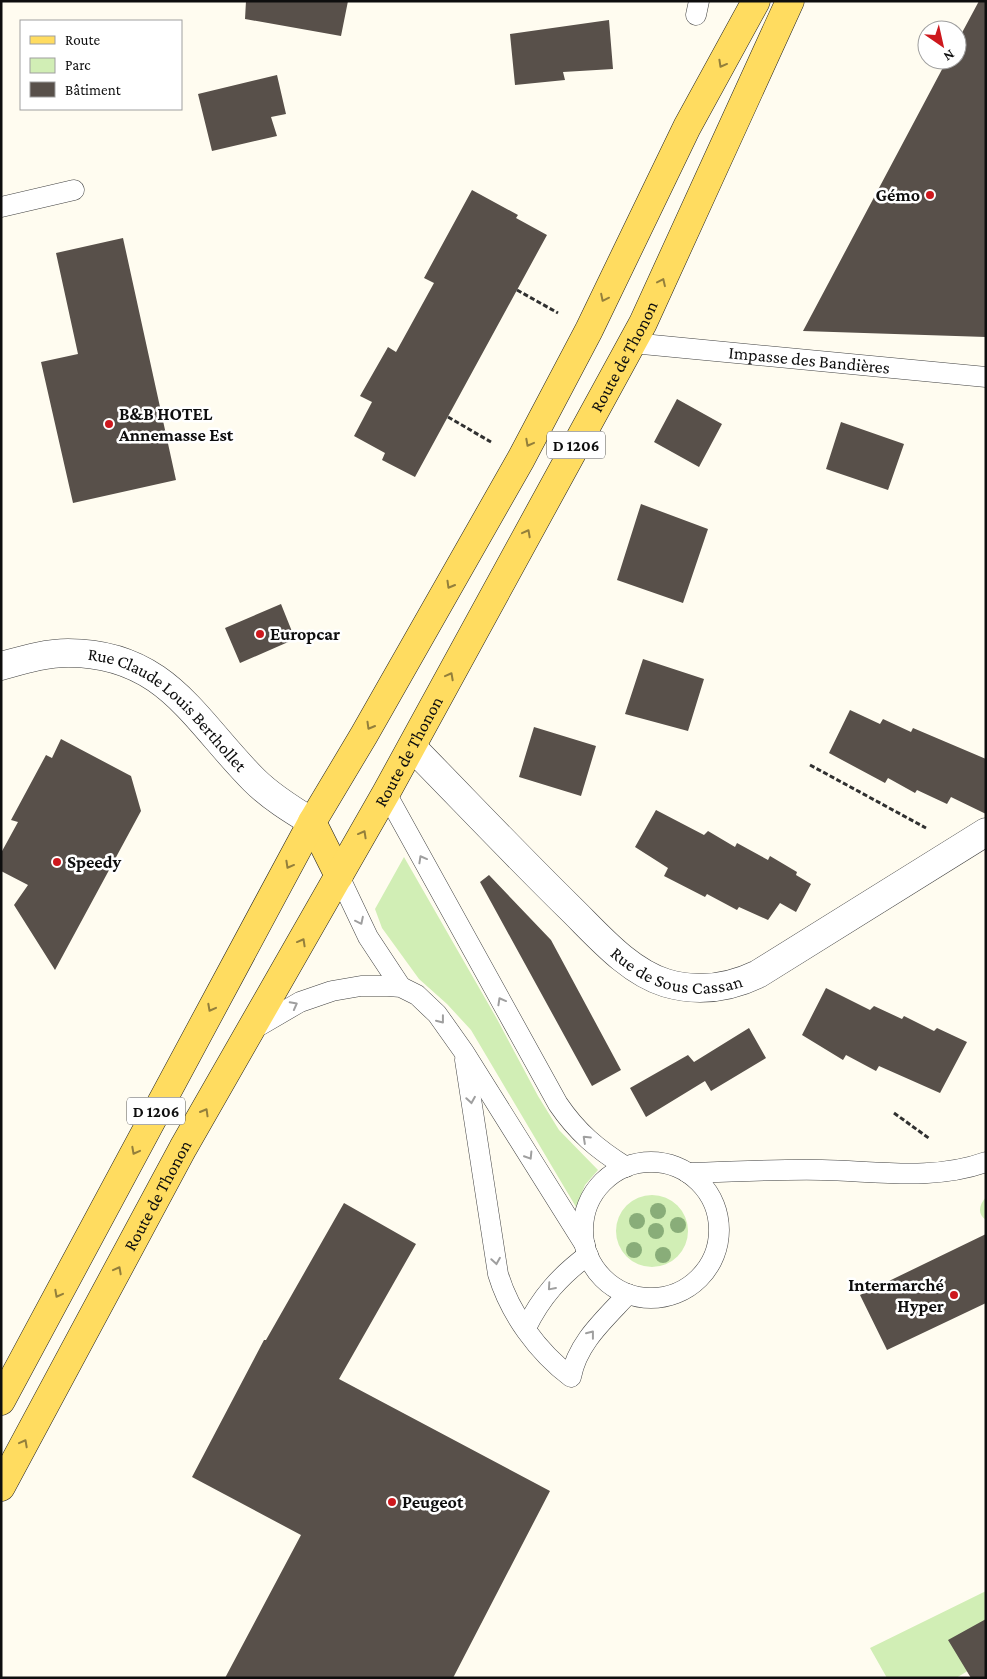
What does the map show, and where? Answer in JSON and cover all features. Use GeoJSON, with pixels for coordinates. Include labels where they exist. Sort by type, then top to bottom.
{"type":"FeatureCollection","features":[{"type":"Feature","properties":{"kind":"main road","name":"D 1206"},"geometry":{"type":"LineString","coordinates":[[1,1401],[9,1370],[312,822],[364,735],[521,459],[589,330],[688,127],[756,1]]}},
{"type":"Feature","properties":{"kind":"main road","name":"Route de Thonon"},"geometry":{"type":"LineString","coordinates":[[1,1486],[184,1148],[386,793],[648,314],[790,1]]}},
{"type":"Feature","properties":{"kind":"main road"},"geometry":{"type":"LineString","coordinates":[[312,822],[339,876]]}},
{"type":"Feature","properties":{"kind":"street","name":"Rue Claude Louis Berthollet"},"geometry":{"type":"LineString","coordinates":[[1,666],[35,657],[68,653],[123,661],[147,672],[172,689],[260,786],[312,822]]}},
{"type":"Feature","properties":{"kind":"street","name":"Rue de Sous Cassan"},"geometry":{"type":"LineString","coordinates":[[412,746],[502,842],[601,939],[638,968],[665,982],[716,987],[745,980],[986,832]]}},
{"type":"Feature","properties":{"kind":"lane"},"geometry":{"type":"LineString","coordinates":[[1,207],[74,190]]}},
{"type":"Feature","properties":{"kind":"lane","name":"Impasse des Bandières"},"geometry":{"type":"LineString","coordinates":[[632,343],[986,377]]}},
{"type":"Feature","properties":{"kind":"lane"},"geometry":{"type":"LineString","coordinates":[[386,793],[558,1104],[586,1139],[626,1167]]}},
{"type":"Feature","properties":{"kind":"lane"},"geometry":{"type":"LineString","coordinates":[[339,876],[368,937],[400,987],[428,1004],[464,1052],[586,1250],[604,1278],[628,1294],[659,1297],[678,1292],[696,1280],[714,1255],[718,1234],[717,1214],[703,1186],[688,1173],[671,1165],[654,1162],[626,1167],[600,1185],[588,1203],[583,1224],[586,1250]]}},
{"type":"Feature","properties":{"kind":"lane"},"geometry":{"type":"LineString","coordinates":[[252,1030],[300,1002],[332,991],[362,986],[400,987]]}},
{"type":"Feature","properties":{"kind":"lane"},"geometry":{"type":"LineString","coordinates":[[464,1052],[498,1274],[506,1298],[526,1328],[551,1362],[571,1377],[574,1361],[591,1334],[628,1294]]}},
{"type":"Feature","properties":{"kind":"lane"},"geometry":{"type":"LineString","coordinates":[[688,1173],[820,1170],[921,1173],[972,1167],[986,1162]]}},
{"type":"Feature","properties":{"kind":"lane"},"geometry":{"type":"LineString","coordinates":[[526,1328],[547,1292],[586,1250]]}},
{"type":"Feature","properties":{"kind":"path"},"geometry":{"type":"LineString","coordinates":[[517,290],[589,330]]}},
{"type":"Feature","properties":{"kind":"path"},"geometry":{"type":"LineString","coordinates":[[448,417],[521,459]]}},
{"type":"Feature","properties":{"kind":"path"},"geometry":{"type":"LineString","coordinates":[[810,765],[962,847]]}},
{"type":"Feature","properties":{"kind":"green space"},"geometry":{"type":"Polygon","coordinates":[[[404,857],[559,1130],[598,1170],[585,1185],[576,1207],[471,1030],[447,1004],[419,979],[382,928],[375,909],[404,857]]]}},
{"type":"Feature","properties":{"kind":"green space"},"geometry":{"type":"Polygon","coordinates":[[[659,1195],[678,1205],[686,1217],[688,1231],[686,1245],[678,1257],[666,1265],[645,1267],[626,1257],[618,1245],[616,1224],[626,1205],[638,1197],[659,1195]]]}},
{"type":"Feature","properties":{"kind":"green space"},"geometry":{"type":"Polygon","coordinates":[[[986,1197],[986,1220],[981,1215],[980,1209],[986,1197]]]}},
{"type":"Feature","properties":{"kind":"green space"},"geometry":{"type":"Polygon","coordinates":[[[986,1591],[986,1660],[956,1678],[887,1678],[870,1648],[986,1591]]]}},
{"type":"Feature","properties":{"kind":"building"},"geometry":{"type":"Polygon","coordinates":[[[246,1],[348,1],[341,36],[245,19],[246,1]]]}},
{"type":"Feature","properties":{"kind":"building","name":"Gémo"},"geometry":{"type":"Polygon","coordinates":[[[979,1],[986,1],[986,337],[803,331],[942,70],[967,70],[967,23],[979,1]]]}},
{"type":"Feature","properties":{"kind":"building"},"geometry":{"type":"Polygon","coordinates":[[[609,20],[613,69],[563,72],[565,80],[515,85],[510,34],[609,20]]]}},
{"type":"Feature","properties":{"kind":"building"},"geometry":{"type":"Polygon","coordinates":[[[277,75],[286,114],[271,117],[277,136],[212,151],[198,94],[277,75]]]}},
{"type":"Feature","properties":{"kind":"building"},"geometry":{"type":"Polygon","coordinates":[[[472,190],[518,215],[516,218],[547,235],[415,477],[382,460],[385,453],[354,436],[372,402],[360,396],[388,347],[396,352],[434,283],[424,278],[472,190]]]}},
{"type":"Feature","properties":{"kind":"building","name":"B&B HOTEL Annemasse Est"},"geometry":{"type":"Polygon","coordinates":[[[123,238],[176,480],[73,503],[41,362],[78,354],[56,253],[123,238]]]}},
{"type":"Feature","properties":{"kind":"building"},"geometry":{"type":"Polygon","coordinates":[[[677,399],[722,424],[699,467],[654,442],[677,399]]]}},
{"type":"Feature","properties":{"kind":"building"},"geometry":{"type":"Polygon","coordinates":[[[841,422],[904,444],[888,490],[826,469],[841,422]]]}},
{"type":"Feature","properties":{"kind":"building"},"geometry":{"type":"Polygon","coordinates":[[[641,504],[708,529],[683,603],[617,580],[641,504]]]}},
{"type":"Feature","properties":{"kind":"building","name":"Europcar"},"geometry":{"type":"Polygon","coordinates":[[[281,604],[295,639],[240,663],[225,628],[281,604]]]}},
{"type":"Feature","properties":{"kind":"building"},"geometry":{"type":"Polygon","coordinates":[[[643,659],[704,679],[688,731],[625,714],[643,659]]]}},
{"type":"Feature","properties":{"kind":"building"},"geometry":{"type":"Polygon","coordinates":[[[850,710],[880,724],[883,719],[911,732],[913,728],[986,759],[986,814],[951,797],[947,804],[917,790],[915,793],[888,778],[885,783],[829,753],[850,710]]]}},
{"type":"Feature","properties":{"kind":"building"},"geometry":{"type":"Polygon","coordinates":[[[534,727],[596,746],[581,796],[519,777],[534,727]]]}},
{"type":"Feature","properties":{"kind":"building","name":"Speedy"},"geometry":{"type":"Polygon","coordinates":[[[61,739],[131,776],[141,811],[55,970],[14,905],[28,885],[1,871],[1,853],[18,822],[11,820],[46,755],[52,758],[61,739]]]}},
{"type":"Feature","properties":{"kind":"building"},"geometry":{"type":"Polygon","coordinates":[[[656,810],[704,835],[708,831],[735,847],[737,843],[768,860],[770,856],[797,872],[796,875],[811,884],[796,912],[780,903],[768,920],[739,907],[737,910],[707,894],[705,897],[664,876],[668,868],[635,847],[656,810]]]}},
{"type":"Feature","properties":{"kind":"building"},"geometry":{"type":"Polygon","coordinates":[[[489,875],[551,940],[621,1070],[592,1086],[480,882],[489,875]]]}},
{"type":"Feature","properties":{"kind":"building"},"geometry":{"type":"Polygon","coordinates":[[[826,988],[870,1010],[874,1006],[902,1019],[904,1016],[934,1031],[937,1028],[967,1042],[940,1093],[879,1066],[876,1071],[846,1055],[843,1060],[802,1035],[826,988]]]}},
{"type":"Feature","properties":{"kind":"building"},"geometry":{"type":"Polygon","coordinates":[[[749,1028],[766,1058],[711,1091],[705,1081],[646,1117],[630,1088],[688,1055],[694,1062],[749,1028]]]}},
{"type":"Feature","properties":{"kind":"building","name":"Peugeot"},"geometry":{"type":"Polygon","coordinates":[[[344,1203],[416,1244],[339,1379],[550,1491],[453,1678],[225,1678],[301,1535],[192,1477],[264,1340],[266,1340],[344,1203]]]}},
{"type":"Feature","properties":{"kind":"building"},"geometry":{"type":"Polygon","coordinates":[[[986,1234],[986,1303],[887,1350],[860,1295],[986,1234]]]}},
{"type":"Feature","properties":{"kind":"building"},"geometry":{"type":"Polygon","coordinates":[[[986,1619],[986,1678],[971,1678],[948,1640],[986,1619]]]}},
{"type":"Feature","properties":{"kind":"place","name":"Gémo"},"geometry":{"type":"Point","coordinates":[930,195]}},
{"type":"Feature","properties":{"kind":"place","name":"B&B HOTEL Annemasse Est"},"geometry":{"type":"Point","coordinates":[109,424]}},
{"type":"Feature","properties":{"kind":"place","name":"Europcar"},"geometry":{"type":"Point","coordinates":[260,634]}},
{"type":"Feature","properties":{"kind":"place","name":"Speedy"},"geometry":{"type":"Point","coordinates":[57,862]}},
{"type":"Feature","properties":{"kind":"place","name":"Intermarché Hyper"},"geometry":{"type":"Point","coordinates":[954,1295]}},
{"type":"Feature","properties":{"kind":"place","name":"Peugeot"},"geometry":{"type":"Point","coordinates":[392,1502]}}]}
